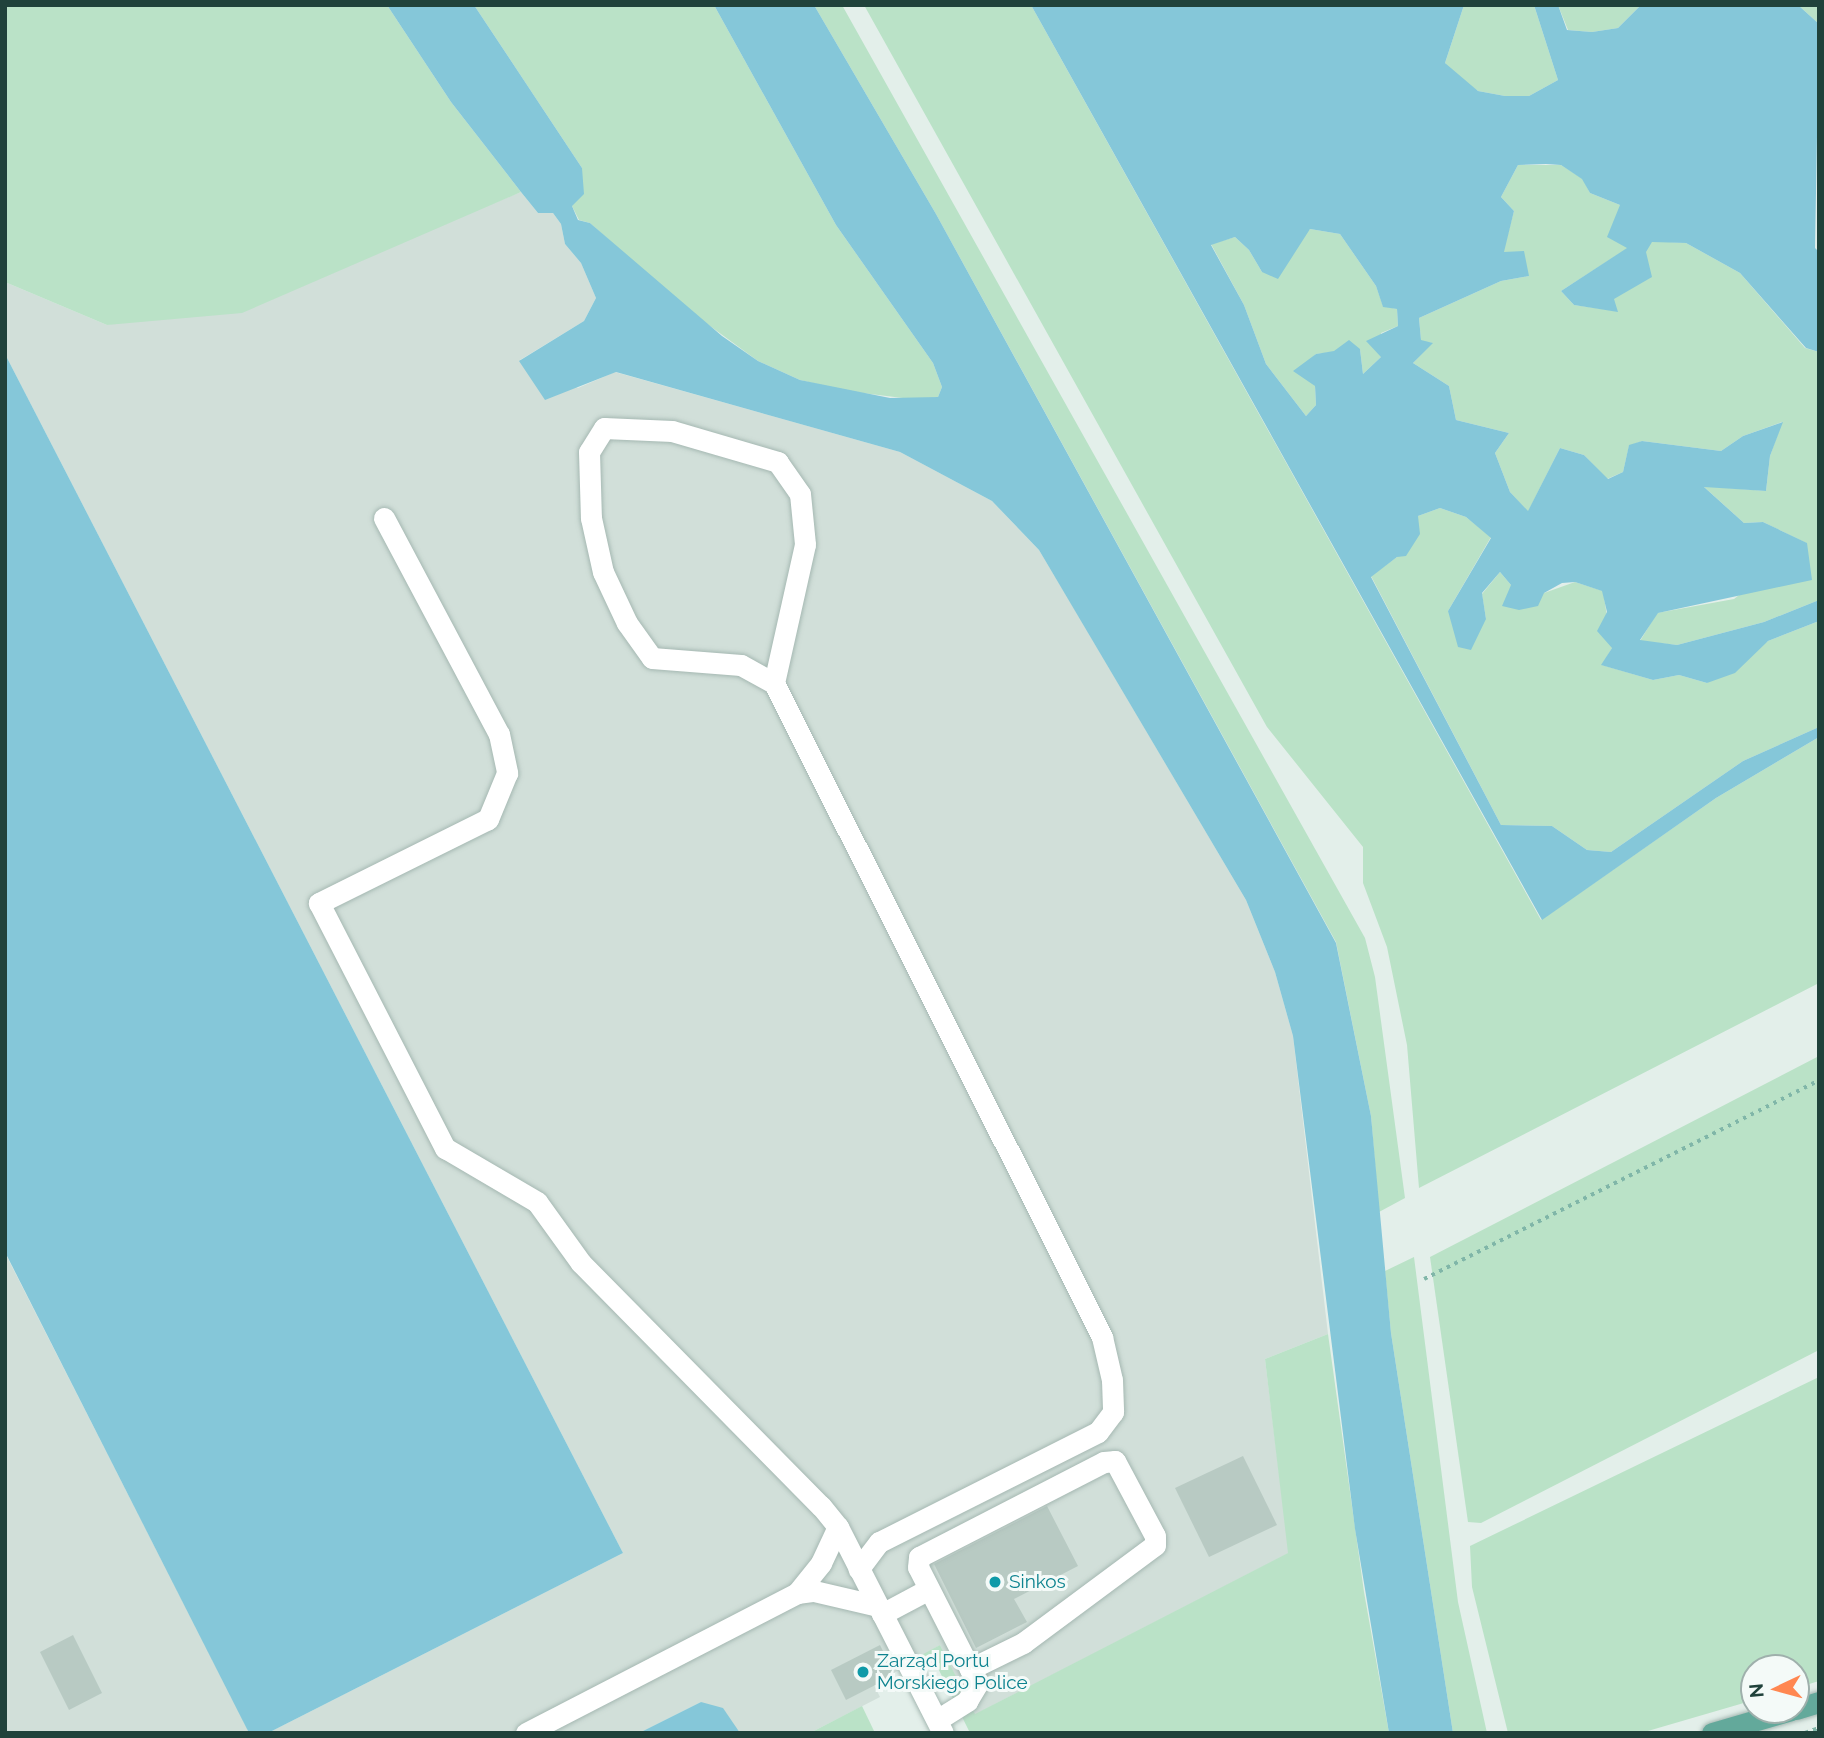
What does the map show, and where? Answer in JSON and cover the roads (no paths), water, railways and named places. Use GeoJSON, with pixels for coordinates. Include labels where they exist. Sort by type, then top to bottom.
{"type":"FeatureCollection","features":[{"type":"Feature","properties":{"kind":"main road"},"geometry":{"type":"LineString","coordinates":[[1723,1731],[1746,1724]]}},
{"type":"Feature","properties":{"kind":"lane"},"geometry":{"type":"LineString","coordinates":[[774,683],[805,544],[800,494],[778,462],[672,431],[604,428],[589,452],[591,518],[603,572],[627,623],[652,658],[741,665],[774,683],[1102,1337],[1112,1380],[1113,1412],[1098,1432],[880,1542],[859,1569]]}},
{"type":"Feature","properties":{"kind":"lane"},"geometry":{"type":"LineString","coordinates":[[384,518],[499,734],[507,773],[488,819],[319,903],[445,1148],[537,1202],[581,1263],[785,1466],[838,1527],[940,1726],[976,1691],[978,1683],[970,1669],[918,1567],[919,1557],[1104,1462],[1110,1460],[1120,1466],[1155,1536],[1154,1545],[1023,1643],[970,1669]]}},
{"type":"Feature","properties":{"kind":"lane"},"geometry":{"type":"LineString","coordinates":[[797,1593],[821,1563],[838,1527]]}},
{"type":"Feature","properties":{"kind":"lane"},"geometry":{"type":"LineString","coordinates":[[526,1733],[797,1593],[814,1591],[880,1610],[929,1589]]}},
{"type":"Feature","properties":{"kind":"water"},"geometry":{"type":"Polygon","coordinates":[[[387,5],[474,5],[582,168],[584,194],[572,206],[578,220],[590,223],[722,336],[758,361],[800,380],[890,398],[938,397],[942,387],[933,363],[836,225],[714,5],[814,5],[936,214],[1336,943],[1371,1116],[1391,1333],[1453,1733],[1389,1733],[1355,1529],[1293,1036],[1275,972],[1246,900],[1039,550],[992,501],[900,452],[616,372],[545,400],[519,361],[584,321],[596,298],[581,263],[565,244],[561,224],[553,213],[538,213],[521,192],[451,102],[387,5]]]}},
{"type":"Feature","properties":{"kind":"water"},"geometry":{"type":"Polygon","coordinates":[[[1031,5],[1464,5],[1445,63],[1478,91],[1505,96],[1529,96],[1558,80],[1534,5],[1558,5],[1567,30],[1592,32],[1618,28],[1641,5],[1798,5],[1819,24],[1815,248],[1819,252],[1819,352],[1806,348],[1740,273],[1686,243],[1652,242],[1646,252],[1652,277],[1614,299],[1618,312],[1574,305],[1561,291],[1627,248],[1607,237],[1620,205],[1590,193],[1582,179],[1561,165],[1518,165],[1501,197],[1514,211],[1504,252],[1524,251],[1529,276],[1501,281],[1419,318],[1421,340],[1433,343],[1413,363],[1449,386],[1456,420],[1509,433],[1495,453],[1510,492],[1528,511],[1560,448],[1584,455],[1608,479],[1623,472],[1629,445],[1642,441],[1721,451],[1743,436],[1783,422],[1770,456],[1766,491],[1704,487],[1744,523],[1763,522],[1807,543],[1812,580],[1658,613],[1640,640],[1677,645],[1764,622],[1819,600],[1819,621],[1768,641],[1735,673],[1707,683],[1679,675],[1653,680],[1601,665],[1612,648],[1597,631],[1607,612],[1602,591],[1575,582],[1562,583],[1544,593],[1538,606],[1519,610],[1502,606],[1511,585],[1500,572],[1482,593],[1486,619],[1471,650],[1458,647],[1448,611],[1491,538],[1466,517],[1440,508],[1418,516],[1420,534],[1406,556],[1397,557],[1371,577],[1501,825],[1552,826],[1587,850],[1611,852],[1743,761],[1819,727],[1819,737],[1716,798],[1542,920],[1031,5]],[[1310,229],[1278,279],[1262,272],[1249,250],[1235,237],[1211,245],[1244,305],[1266,364],[1306,416],[1316,405],[1315,386],[1293,371],[1316,354],[1334,351],[1349,340],[1360,349],[1363,374],[1381,357],[1366,341],[1398,326],[1397,309],[1383,307],[1376,286],[1340,234],[1310,229]]]}},
{"type":"Feature","properties":{"kind":"water"},"geometry":{"type":"Polygon","coordinates":[[[5,354],[623,1553],[268,1733],[249,1733],[5,1252],[5,354]]]}},
{"type":"Feature","properties":{"kind":"water"},"geometry":{"type":"Polygon","coordinates":[[[701,1702],[723,1708],[740,1733],[639,1733],[701,1702]]]}},
{"type":"Feature","properties":{"kind":"place","name":"Sinkos"},"geometry":{"type":"Point","coordinates":[995,1582]}},
{"type":"Feature","properties":{"kind":"place","name":"Zarząd Portu Morskiego Police"},"geometry":{"type":"Point","coordinates":[863,1672]}}]}
